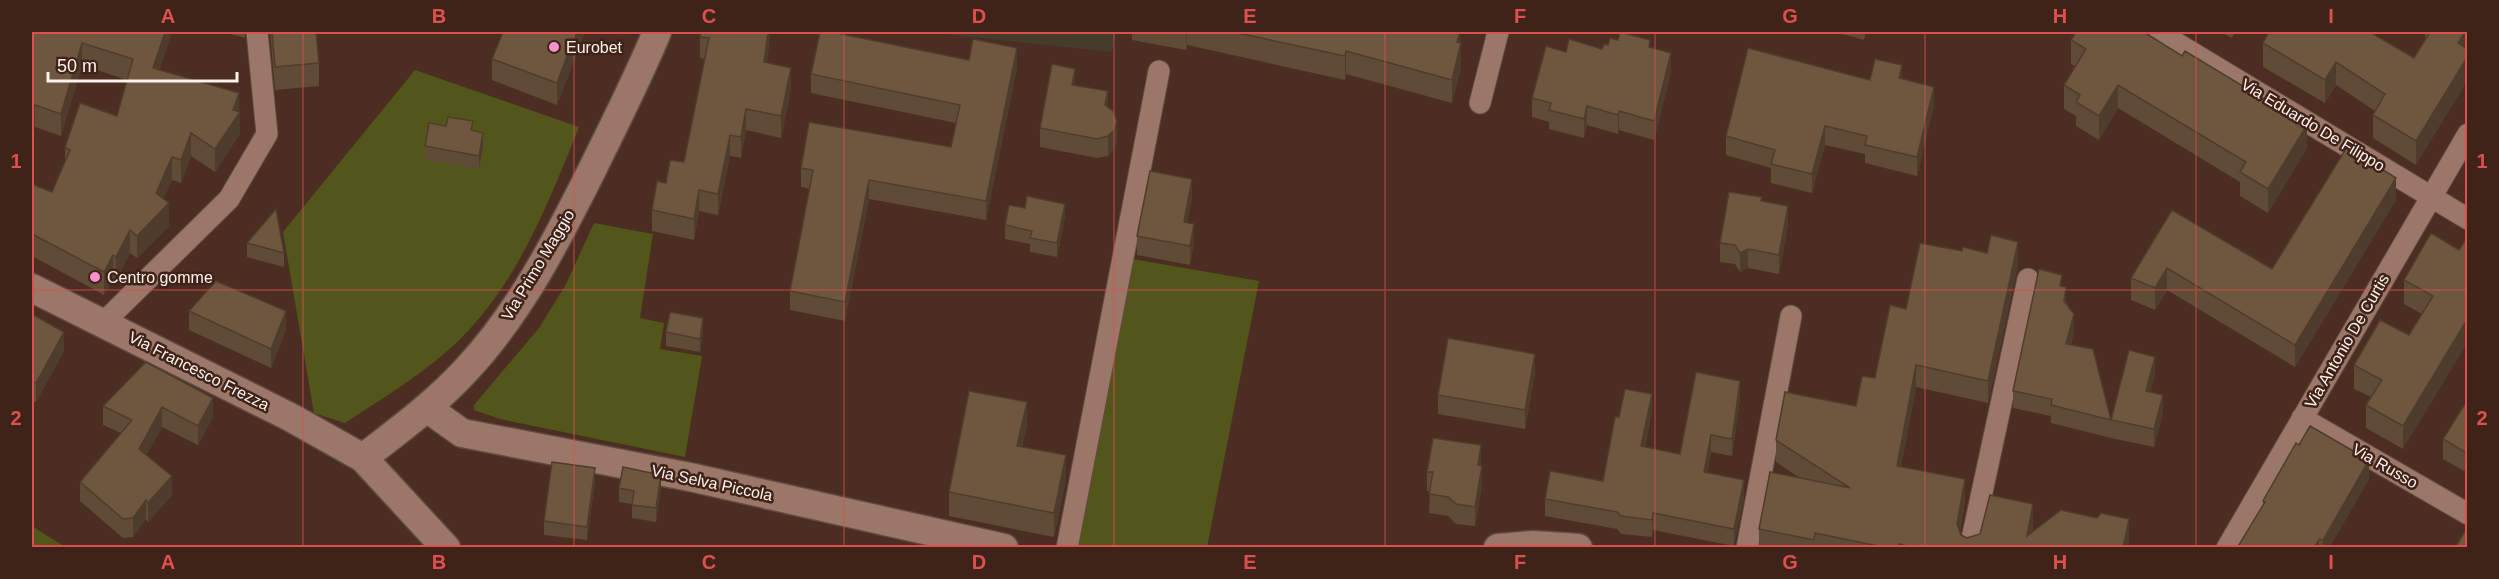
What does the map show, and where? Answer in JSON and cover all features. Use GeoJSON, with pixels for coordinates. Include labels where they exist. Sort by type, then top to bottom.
{"type":"FeatureCollection","features":[{"type":"Feature","properties":{"kind":"street"},"geometry":{"type":"LineString","coordinates":[[103,323],[229,199],[267,134],[257,32]]}},
{"type":"Feature","properties":{"kind":"street","name":"Via Primo Maggio"},"geometry":{"type":"LineString","coordinates":[[363,459],[427,408],[468,368],[515,307],[563,228],[639,75],[657,32]]}},
{"type":"Feature","properties":{"kind":"street"},"geometry":{"type":"LineString","coordinates":[[1480,103],[1498,32]]}},
{"type":"Feature","properties":{"kind":"street","name":"Via Eduardo De Filippo"},"geometry":{"type":"LineString","coordinates":[[2158,32],[2468,219]]}},
{"type":"Feature","properties":{"kind":"street"},"geometry":{"type":"LineString","coordinates":[[1067,548],[1159,71]]}},
{"type":"Feature","properties":{"kind":"street","name":"Via Antonio De Curtis"},"geometry":{"type":"LineString","coordinates":[[2228,548],[2468,134]]}},
{"type":"Feature","properties":{"kind":"street"},"geometry":{"type":"LineString","coordinates":[[1971,548],[2028,279]]}},
{"type":"Feature","properties":{"kind":"street","name":"Via Francesco Frezza"},"geometry":{"type":"LineString","coordinates":[[32,288],[290,417],[363,459],[446,548]]}},
{"type":"Feature","properties":{"kind":"street"},"geometry":{"type":"LineString","coordinates":[[1747,548],[1791,316]]}},
{"type":"Feature","properties":{"kind":"street","name":"Via Selva Piccola"},"geometry":{"type":"LineString","coordinates":[[427,408],[462,433],[690,477],[959,543],[1004,548]]}},
{"type":"Feature","properties":{"kind":"street","name":"Via Russo"},"geometry":{"type":"LineString","coordinates":[[2302,418],[2468,514]]}},
{"type":"Feature","properties":{"kind":"street"},"geometry":{"type":"LineString","coordinates":[[1498,548],[1533,545],[1578,548]]}},
{"type":"Feature","properties":{"kind":"shaded area"},"geometry":{"type":"Polygon","coordinates":[[[925,32],[1116,32],[1112,52],[925,32]]]}},
{"type":"Feature","properties":{"kind":"shaded area"},"geometry":{"type":"Polygon","coordinates":[[[415,70],[579,127],[533,234],[488,308],[456,344],[410,380],[345,423],[314,413],[283,232],[415,70]]]}},
{"type":"Feature","properties":{"kind":"shaded area"},"geometry":{"type":"Polygon","coordinates":[[[594,223],[653,234],[640,318],[664,323],[660,349],[702,356],[685,457],[500,419],[474,410],[474,405],[539,328],[566,284],[594,223]]]}},
{"type":"Feature","properties":{"kind":"shaded area"},"geometry":{"type":"Polygon","coordinates":[[[1133,259],[1259,281],[1207,547],[1075,546],[1133,259]]]}},
{"type":"Feature","properties":{"kind":"shaded area"},"geometry":{"type":"Polygon","coordinates":[[[32,526],[65,547],[32,547],[32,526]]]}},
{"type":"Feature","properties":{"kind":"building"},"geometry":{"type":"Polygon","coordinates":[[[32,32],[165,32],[153,68],[239,93],[233,110],[240,112],[215,149],[191,133],[181,160],[172,157],[156,193],[169,203],[137,236],[130,230],[116,257],[113,255],[104,272],[32,234],[32,184],[52,192],[70,150],[65,147],[80,103],[117,116],[133,59],[82,43],[61,114],[35,105],[32,112],[32,32]]]}},
{"type":"Feature","properties":{"kind":"building"},"geometry":{"type":"Polygon","coordinates":[[[272,32],[316,32],[319,63],[275,67],[272,32]]]}},
{"type":"Feature","properties":{"kind":"building"},"geometry":{"type":"Polygon","coordinates":[[[503,32],[576,32],[557,83],[492,59],[503,32]]]}},
{"type":"Feature","properties":{"kind":"building"},"geometry":{"type":"Polygon","coordinates":[[[701,32],[768,32],[764,62],[791,68],[781,116],[746,109],[741,137],[730,135],[718,194],[699,190],[694,219],[652,210],[657,181],[666,183],[670,160],[684,162],[709,38],[700,37],[701,32]]]}},
{"type":"Feature","properties":{"kind":"building"},"geometry":{"type":"Polygon","coordinates":[[[820,32],[832,32],[969,60],[973,39],[1017,48],[986,201],[869,180],[845,302],[790,291],[813,170],[801,168],[809,122],[951,147],[960,105],[811,74],[820,32]]]}},
{"type":"Feature","properties":{"kind":"building"},"geometry":{"type":"Polygon","coordinates":[[[1233,32],[1460,32],[1457,42],[1461,43],[1452,80],[1346,51],[1345,56],[1233,32]]]}},
{"type":"Feature","properties":{"kind":"building"},"geometry":{"type":"Polygon","coordinates":[[[1620,32],[1650,40],[1649,47],[1671,53],[1654,121],[1619,111],[1618,115],[1587,106],[1584,119],[1549,110],[1551,103],[1532,98],[1546,46],[1566,52],[1569,39],[1602,49],[1604,44],[1608,45],[1610,38],[1618,40],[1620,32]]]}},
{"type":"Feature","properties":{"kind":"building"},"geometry":{"type":"Polygon","coordinates":[[[2076,32],[2144,32],[2182,56],[2185,51],[2307,125],[2268,189],[2240,172],[2246,162],[2118,85],[2099,116],[2076,102],[2080,95],[2064,85],[2086,49],[2071,40],[2076,32]]]}},
{"type":"Feature","properties":{"kind":"building"},"geometry":{"type":"Polygon","coordinates":[[[2269,32],[2370,32],[2414,58],[2430,32],[2465,32],[2458,43],[2468,49],[2468,56],[2416,141],[2373,115],[2385,94],[2336,62],[2325,80],[2263,43],[2269,32]]]}},
{"type":"Feature","properties":{"kind":"building"},"geometry":{"type":"Polygon","coordinates":[[[1748,48],[1870,80],[1875,59],[1902,65],[1899,78],[1934,87],[1917,157],[1865,145],[1867,136],[1825,126],[1812,174],[1771,164],[1775,150],[1726,136],[1748,48]]]}},
{"type":"Feature","properties":{"kind":"building"},"geometry":{"type":"Polygon","coordinates":[[[1052,64],[1075,69],[1072,85],[1108,91],[1105,105],[1113,111],[1117,121],[1115,129],[1108,136],[1097,139],[1040,128],[1052,64]]]}},
{"type":"Feature","properties":{"kind":"building"},"geometry":{"type":"Polygon","coordinates":[[[448,117],[473,121],[471,130],[483,133],[479,156],[425,146],[429,123],[446,126],[448,117]]]}},
{"type":"Feature","properties":{"kind":"building"},"geometry":{"type":"Polygon","coordinates":[[[2347,147],[2396,178],[2295,345],[2167,268],[2155,288],[2131,278],[2172,210],[2272,269],[2347,147]]]}},
{"type":"Feature","properties":{"kind":"building"},"geometry":{"type":"Polygon","coordinates":[[[1150,171],[1192,179],[1184,222],[1194,224],[1190,246],[1137,236],[1150,171]]]}},
{"type":"Feature","properties":{"kind":"building"},"geometry":{"type":"Polygon","coordinates":[[[1729,192],[1762,197],[1761,201],[1788,206],[1779,255],[1748,249],[1740,253],[1735,245],[1720,243],[1729,192]]]}},
{"type":"Feature","properties":{"kind":"building"},"geometry":{"type":"Polygon","coordinates":[[[1027,196],[1065,204],[1057,243],[1030,238],[1032,231],[1005,225],[1009,205],[1025,208],[1027,196]]]}},
{"type":"Feature","properties":{"kind":"building"},"geometry":{"type":"Polygon","coordinates":[[[276,209],[284,253],[247,243],[276,209]]]}},
{"type":"Feature","properties":{"kind":"building"},"geometry":{"type":"Polygon","coordinates":[[[2431,233],[2459,250],[2468,236],[2468,318],[2403,426],[2366,405],[2382,380],[2354,365],[2380,320],[2409,335],[2433,296],[2404,280],[2431,233]]]}},
{"type":"Feature","properties":{"kind":"building"},"geometry":{"type":"Polygon","coordinates":[[[1991,235],[2018,242],[1988,381],[1916,365],[1897,466],[1965,479],[1957,524],[1961,535],[1967,538],[1980,534],[1990,495],[2033,504],[2027,536],[2061,510],[2097,518],[2101,513],[2129,519],[2123,548],[1915,548],[1899,544],[1898,548],[1888,548],[1815,533],[1814,540],[1759,529],[1770,472],[1850,488],[1776,440],[1785,392],[1856,406],[1862,376],[1875,378],[1890,305],[1906,309],[1920,243],[1962,251],[1963,247],[1987,253],[1991,235]]]}},
{"type":"Feature","properties":{"kind":"building"},"geometry":{"type":"Polygon","coordinates":[[[2039,269],[2062,275],[2060,286],[2066,287],[2064,301],[2074,314],[2066,344],[2093,349],[2111,420],[2051,405],[2052,399],[2013,391],[2039,269]]]}},
{"type":"Feature","properties":{"kind":"building"},"geometry":{"type":"Polygon","coordinates":[[[216,281],[286,311],[271,349],[189,311],[216,281]]]}},
{"type":"Feature","properties":{"kind":"building"},"geometry":{"type":"Polygon","coordinates":[[[670,312],[703,318],[700,339],[666,332],[670,312]]]}},
{"type":"Feature","properties":{"kind":"building"},"geometry":{"type":"Polygon","coordinates":[[[32,314],[64,332],[36,383],[32,381],[32,314]]]}},
{"type":"Feature","properties":{"kind":"building"},"geometry":{"type":"Polygon","coordinates":[[[1448,338],[1535,354],[1525,410],[1438,395],[1448,338]]]}},
{"type":"Feature","properties":{"kind":"building"},"geometry":{"type":"Polygon","coordinates":[[[2129,350],[2155,357],[2146,391],[2163,395],[2154,429],[2111,420],[2129,350]]]}},
{"type":"Feature","properties":{"kind":"building"},"geometry":{"type":"Polygon","coordinates":[[[146,362],[213,398],[198,426],[162,407],[139,449],[172,476],[148,503],[146,500],[133,518],[123,519],[80,482],[132,420],[103,406],[146,362]]]}},
{"type":"Feature","properties":{"kind":"building"},"geometry":{"type":"Polygon","coordinates":[[[1696,372],[1740,381],[1732,439],[1711,435],[1704,472],[1744,480],[1734,529],[1653,513],[1652,520],[1621,516],[1617,512],[1545,499],[1550,471],[1603,481],[1615,417],[1619,417],[1625,389],[1652,394],[1641,446],[1680,454],[1696,372]]]}},
{"type":"Feature","properties":{"kind":"building"},"geometry":{"type":"Polygon","coordinates":[[[969,391],[1027,402],[1017,446],[1066,455],[1054,513],[949,492],[969,391]]]}},
{"type":"Feature","properties":{"kind":"building"},"geometry":{"type":"Polygon","coordinates":[[[2468,399],[2468,454],[2443,439],[2468,399]]]}},
{"type":"Feature","properties":{"kind":"building"},"geometry":{"type":"Polygon","coordinates":[[[2310,426],[2369,460],[2323,540],[2319,539],[2314,548],[2237,548],[2265,502],[2263,501],[2296,443],[2299,445],[2310,426]]]}},
{"type":"Feature","properties":{"kind":"building"},"geometry":{"type":"Polygon","coordinates":[[[1433,438],[1481,445],[1478,465],[1482,466],[1475,507],[1456,504],[1448,497],[1429,494],[1433,472],[1427,472],[1433,438]]]}},
{"type":"Feature","properties":{"kind":"building"},"geometry":{"type":"Polygon","coordinates":[[[552,462],[595,468],[587,527],[544,521],[552,462]]]}},
{"type":"Feature","properties":{"kind":"building"},"geometry":{"type":"Polygon","coordinates":[[[623,467],[661,475],[656,508],[632,505],[634,491],[619,488],[623,467]]]}},
{"type":"Feature","properties":{"kind":"building"},"geometry":{"type":"Polygon","coordinates":[[[2468,526],[2468,548],[2455,548],[2468,526]]]}},
{"type":"Feature","properties":{"kind":"place","name":"Eurobet"},"geometry":{"type":"Point","coordinates":[554,47]}},
{"type":"Feature","properties":{"kind":"place","name":"Centro gomme"},"geometry":{"type":"Point","coordinates":[95,277]}}]}
